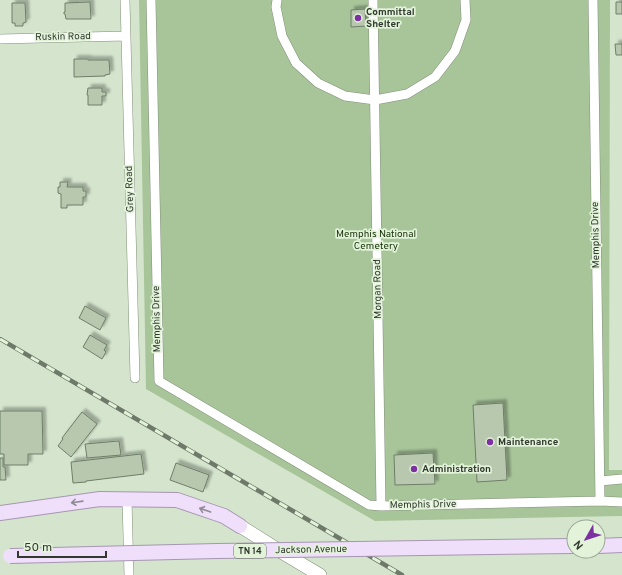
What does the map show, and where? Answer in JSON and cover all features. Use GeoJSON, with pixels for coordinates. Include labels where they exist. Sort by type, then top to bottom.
{"type":"FeatureCollection","features":[{"type":"Feature","properties":{"kind":"main road"},"geometry":{"type":"LineString","coordinates":[[0,514],[100,499],[177,500],[224,516],[320,575]]}},
{"type":"Feature","properties":{"kind":"main road"},"geometry":{"type":"LineString","coordinates":[[606,546],[622,545]]}},
{"type":"Feature","properties":{"kind":"main road","name":"Jackson Avenue"},"geometry":{"type":"LineString","coordinates":[[5,556],[218,551],[566,546]]}},
{"type":"Feature","properties":{"kind":"street","name":"Grey Road"},"geometry":{"type":"LineString","coordinates":[[125,0],[135,378]]}},
{"type":"Feature","properties":{"kind":"street","name":"Memphis Drive"},"geometry":{"type":"LineString","coordinates":[[152,0],[158,381],[369,505],[381,506],[600,502],[593,0]]}},
{"type":"Feature","properties":{"kind":"street"},"geometry":{"type":"LineString","coordinates":[[277,0],[276,7],[282,36],[296,63],[318,84],[345,96],[375,100],[407,94],[435,77],[455,51],[466,20],[466,0]]}},
{"type":"Feature","properties":{"kind":"street","name":"Morgan Road"},"geometry":{"type":"LineString","coordinates":[[372,0],[375,100],[381,506]]}},
{"type":"Feature","properties":{"kind":"street","name":"Ruskin Road"},"geometry":{"type":"LineString","coordinates":[[0,39],[126,36]]}},
{"type":"Feature","properties":{"kind":"street"},"geometry":{"type":"LineString","coordinates":[[600,481],[622,479]]}},
{"type":"Feature","properties":{"kind":"street"},"geometry":{"type":"LineString","coordinates":[[127,499],[129,575]]}},
{"type":"Feature","properties":{"kind":"street"},"geometry":{"type":"LineString","coordinates":[[600,502],[622,502]]}},
{"type":"Feature","properties":{"kind":"green space","name":"Memphis National Cemetery"},"geometry":{"type":"Polygon","coordinates":[[[139,0],[610,0],[609,470],[622,470],[622,516],[375,521],[146,389],[139,0]]]}},
{"type":"Feature","properties":{"kind":"building"},"geometry":{"type":"Polygon","coordinates":[[[90,2],[91,19],[66,19],[64,14],[65,3],[90,2]]]}},
{"type":"Feature","properties":{"kind":"building"},"geometry":{"type":"Polygon","coordinates":[[[616,2],[622,2],[622,14],[616,14],[616,2]]]}},
{"type":"Feature","properties":{"kind":"building"},"geometry":{"type":"Polygon","coordinates":[[[12,3],[25,3],[26,22],[23,23],[23,26],[15,26],[15,23],[12,23],[12,3]]]}},
{"type":"Feature","properties":{"kind":"building","name":"Committal Shelter"},"geometry":{"type":"Polygon","coordinates":[[[365,9],[366,26],[351,27],[351,10],[365,9]]]}},
{"type":"Feature","properties":{"kind":"building"},"geometry":{"type":"Polygon","coordinates":[[[615,44],[622,44],[622,55],[616,55],[615,44]]]}},
{"type":"Feature","properties":{"kind":"building"},"geometry":{"type":"Polygon","coordinates":[[[74,59],[109,60],[110,74],[105,76],[74,77],[74,59]]]}},
{"type":"Feature","properties":{"kind":"building"},"geometry":{"type":"Polygon","coordinates":[[[88,88],[102,88],[102,92],[106,92],[106,96],[102,96],[102,105],[88,105],[88,88]]]}},
{"type":"Feature","properties":{"kind":"building"},"geometry":{"type":"Polygon","coordinates":[[[60,182],[68,182],[67,187],[83,187],[83,191],[86,191],[86,197],[83,197],[83,205],[67,205],[67,208],[61,208],[61,194],[58,193],[60,182]]]}},
{"type":"Feature","properties":{"kind":"building"},"geometry":{"type":"Polygon","coordinates":[[[85,306],[106,318],[100,330],[79,318],[85,306]]]}},
{"type":"Feature","properties":{"kind":"building"},"geometry":{"type":"Polygon","coordinates":[[[90,335],[107,345],[104,350],[106,352],[102,359],[83,347],[90,335]]]}},
{"type":"Feature","properties":{"kind":"building","name":"Maintenance"},"geometry":{"type":"Polygon","coordinates":[[[503,403],[507,480],[477,482],[473,405],[503,403]]]}},
{"type":"Feature","properties":{"kind":"building"},"geometry":{"type":"Polygon","coordinates":[[[0,411],[42,411],[43,454],[28,454],[28,465],[4,465],[4,454],[0,454],[0,411]]]}},
{"type":"Feature","properties":{"kind":"building"},"geometry":{"type":"Polygon","coordinates":[[[82,412],[97,424],[71,457],[58,446],[63,439],[62,438],[82,412]]]}},
{"type":"Feature","properties":{"kind":"building"},"geometry":{"type":"Polygon","coordinates":[[[119,441],[121,455],[87,458],[85,444],[119,441]]]}},
{"type":"Feature","properties":{"kind":"building","name":"Administration"},"geometry":{"type":"Polygon","coordinates":[[[433,453],[435,484],[395,485],[394,455],[433,453]]]}},
{"type":"Feature","properties":{"kind":"building"},"geometry":{"type":"Polygon","coordinates":[[[141,454],[144,474],[73,483],[71,462],[141,454]]]}},
{"type":"Feature","properties":{"kind":"building"},"geometry":{"type":"Polygon","coordinates":[[[0,458],[3,458],[3,467],[5,467],[6,480],[0,480],[0,458]]]}},
{"type":"Feature","properties":{"kind":"building"},"geometry":{"type":"Polygon","coordinates":[[[176,463],[209,475],[203,492],[170,480],[176,463]]]}},
{"type":"Feature","properties":{"kind":"railway"},"geometry":{"type":"LineString","coordinates":[[0,339],[402,575]]}},
{"type":"Feature","properties":{"kind":"place","name":"Committal Shelter"},"geometry":{"type":"Point","coordinates":[358,18]}},
{"type":"Feature","properties":{"kind":"place","name":"Maintenance"},"geometry":{"type":"Point","coordinates":[490,442]}},
{"type":"Feature","properties":{"kind":"place","name":"Administration"},"geometry":{"type":"Point","coordinates":[414,469]}}]}
